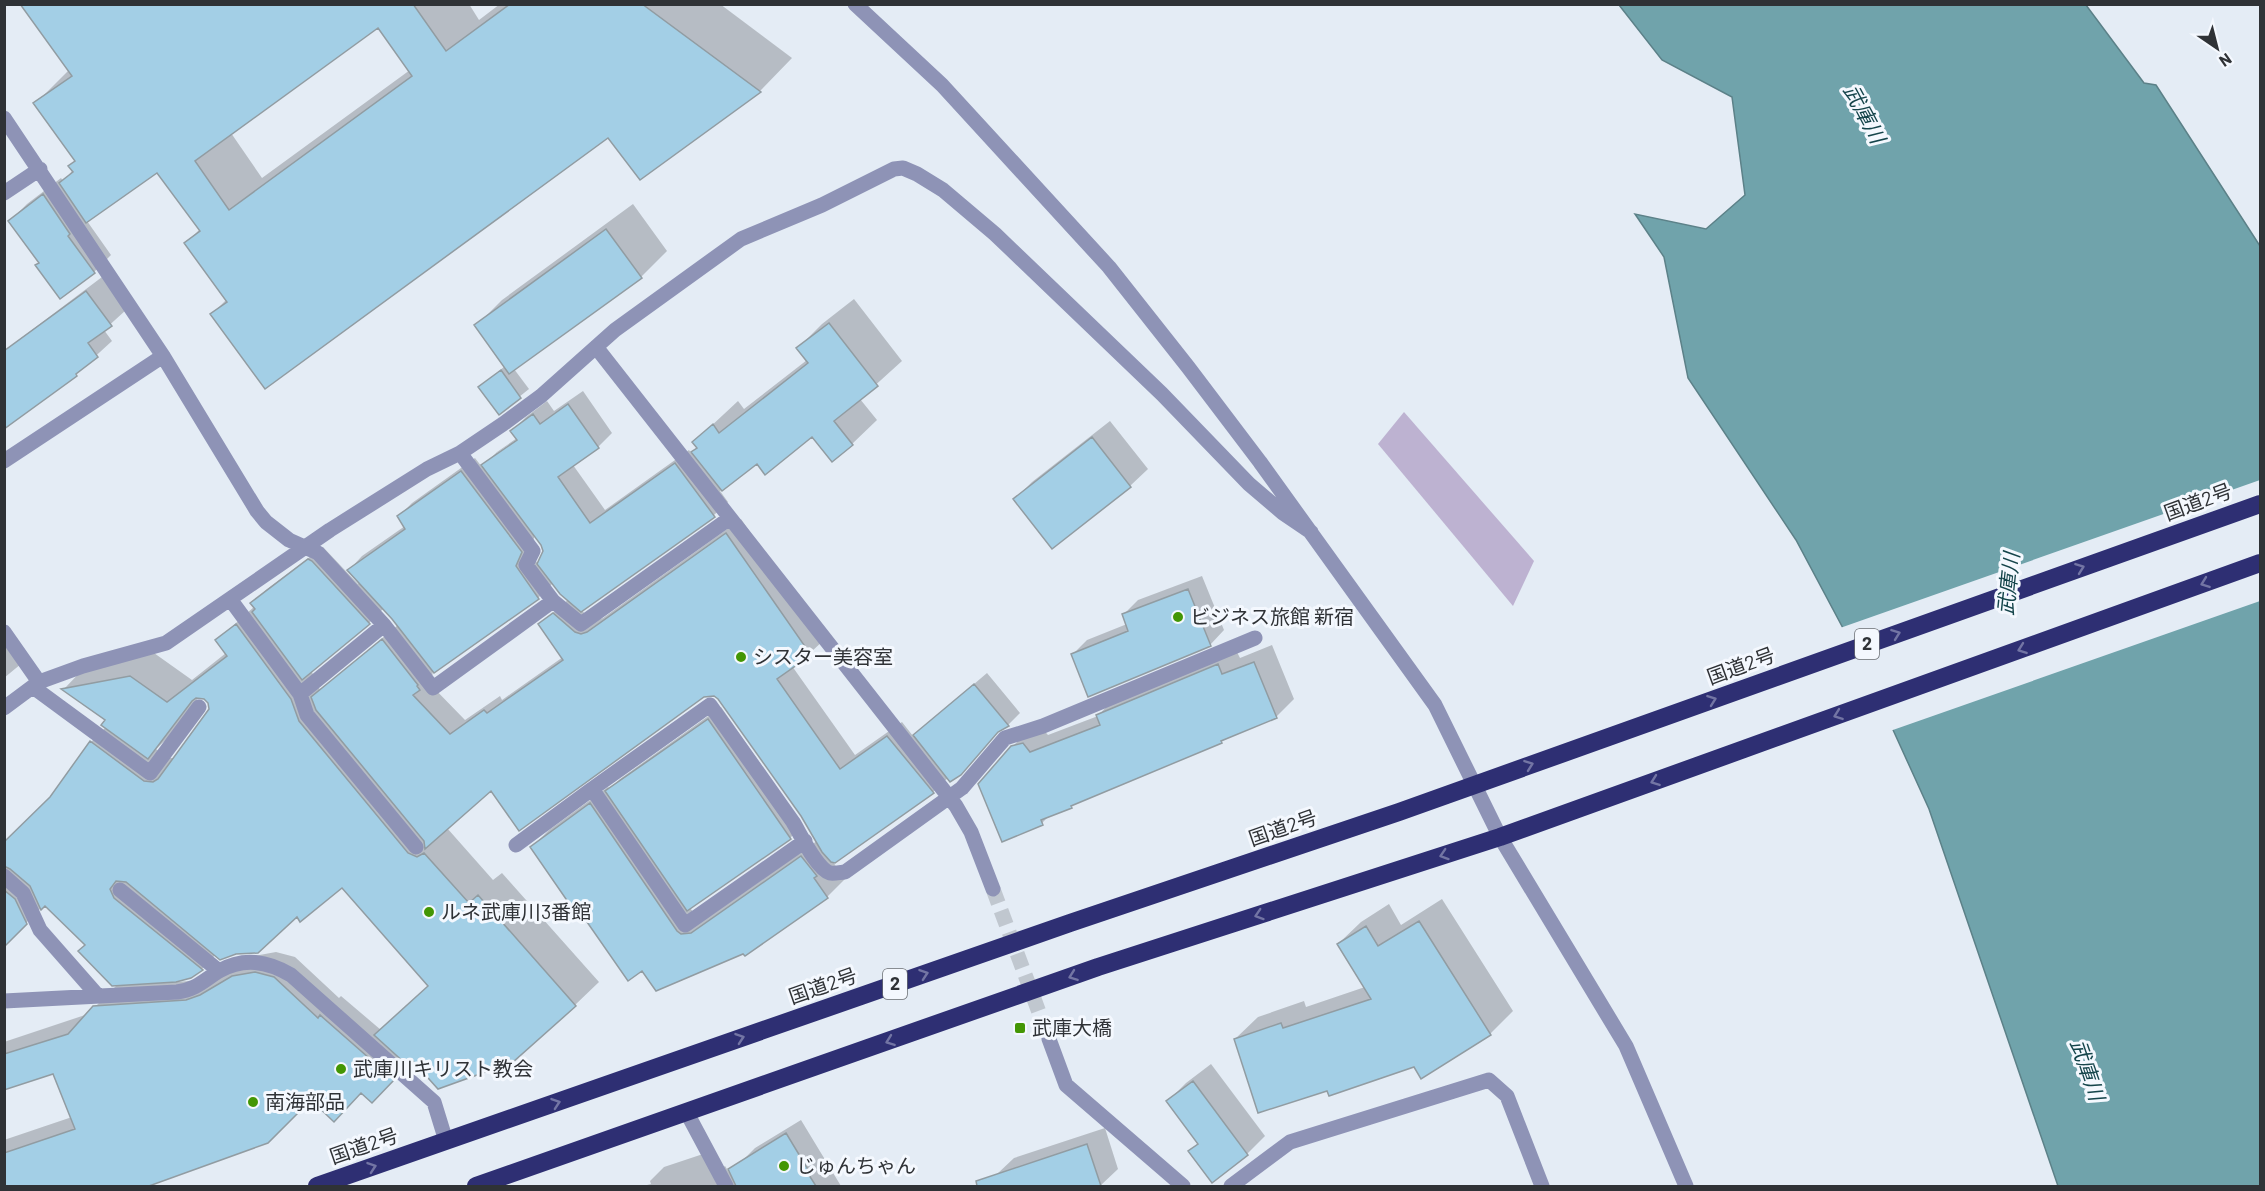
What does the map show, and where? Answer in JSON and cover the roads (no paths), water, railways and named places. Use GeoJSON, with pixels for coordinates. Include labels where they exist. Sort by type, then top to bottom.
{"type":"FeatureCollection","features":[{"type":"Feature","properties":{"kind":"highway","name":"国道2号"},"geometry":{"type":"LineString","coordinates":[[317,1186],[1474,785],[2260,504]]}},
{"type":"Feature","properties":{"kind":"highway"},"geometry":{"type":"LineString","coordinates":[[476,1186],[1098,967],[1500,837],[2260,563]]}},
{"type":"Feature","properties":{"kind":"street"},"geometry":{"type":"LineString","coordinates":[[855,4],[942,85],[1108,267],[1188,367],[1311,532],[1435,705],[1500,837],[1626,1046],[1686,1186]]}},
{"type":"Feature","properties":{"kind":"street"},"geometry":{"type":"LineString","coordinates":[[4,118],[163,356],[257,511],[266,522],[289,540],[318,553],[384,625],[433,688],[553,601]]}},
{"type":"Feature","properties":{"kind":"street"},"geometry":{"type":"LineString","coordinates":[[4,708],[36,685],[83,666],[166,643],[305,547],[427,469],[460,453],[541,396],[615,330],[741,239],[822,205],[894,169],[903,168],[943,190],[995,234],[1162,394],[1249,484],[1283,513],[1311,532]]}},
{"type":"Feature","properties":{"kind":"street"},"geometry":{"type":"LineString","coordinates":[[4,193],[40,169]]}},
{"type":"Feature","properties":{"kind":"street"},"geometry":{"type":"LineString","coordinates":[[597,347],[950,798],[971,832],[993,890]]}},
{"type":"Feature","properties":{"kind":"street"},"geometry":{"type":"LineString","coordinates":[[4,461],[163,356]]}},
{"type":"Feature","properties":{"kind":"street"},"geometry":{"type":"LineString","coordinates":[[460,453],[533,551],[525,565],[553,601],[581,624],[730,518]]}},
{"type":"Feature","properties":{"kind":"street"},"geometry":{"type":"LineString","coordinates":[[230,599],[300,694],[307,715],[416,846]]}},
{"type":"Feature","properties":{"kind":"street"},"geometry":{"type":"LineString","coordinates":[[300,694],[384,625]]}},
{"type":"Feature","properties":{"kind":"street"},"geometry":{"type":"LineString","coordinates":[[4,632],[36,685],[150,772],[199,707]]}},
{"type":"Feature","properties":{"kind":"street"},"geometry":{"type":"LineString","coordinates":[[516,845],[710,705],[805,841],[819,865],[830,873],[845,872],[962,788],[1005,738],[1042,726],[1254,638]]}},
{"type":"Feature","properties":{"kind":"street"},"geometry":{"type":"LineString","coordinates":[[592,789],[685,925],[805,841]]}},
{"type":"Feature","properties":{"kind":"street"},"geometry":{"type":"LineString","coordinates":[[4,876],[23,893],[40,930],[98,996]]}},
{"type":"Feature","properties":{"kind":"street"},"geometry":{"type":"LineString","coordinates":[[120,890],[219,971]]}},
{"type":"Feature","properties":{"kind":"street"},"geometry":{"type":"LineString","coordinates":[[4,1001],[191,990],[219,971],[233,966],[259,962],[275,965],[291,975],[434,1102],[446,1141]]}},
{"type":"Feature","properties":{"kind":"street"},"geometry":{"type":"LineString","coordinates":[[1049,1039],[1066,1085],[1183,1186]]}},
{"type":"Feature","properties":{"kind":"street"},"geometry":{"type":"LineString","coordinates":[[1230,1186],[1290,1142],[1489,1080],[1507,1096],[1542,1186]]}},
{"type":"Feature","properties":{"kind":"street"},"geometry":{"type":"LineString","coordinates":[[687,1113],[726,1186]]}},
{"type":"Feature","properties":{"kind":"water","name":"武庫川"},"geometry":{"type":"Polygon","coordinates":[[[1619,5],[2086,5],[2144,83],[2156,85],[2260,246],[2260,1186],[2058,1186],[1929,809],[1869,677],[1796,540],[1688,378],[1664,257],[1635,214],[1706,229],[1745,195],[1732,97],[1662,60],[1619,5]]]}},
{"type":"Feature","properties":{"kind":"tunnel"},"geometry":{"type":"LineString","coordinates":[[993,889],[1049,1039]]}},
{"type":"Feature","properties":{"kind":"place","name":"ビジネス旅館 新宿"},"geometry":{"type":"Point","coordinates":[1178,617]}},
{"type":"Feature","properties":{"kind":"place","name":"シスター美容室"},"geometry":{"type":"Point","coordinates":[741,657]}},
{"type":"Feature","properties":{"kind":"place","name":"ルネ武庫川3番館"},"geometry":{"type":"Point","coordinates":[429,912]}},
{"type":"Feature","properties":{"kind":"place","name":"武庫大橋"},"geometry":{"type":"Point","coordinates":[1020,1028]}},
{"type":"Feature","properties":{"kind":"place","name":"武庫川キリスト教会"},"geometry":{"type":"Point","coordinates":[341,1069]}},
{"type":"Feature","properties":{"kind":"place","name":"南海部品"},"geometry":{"type":"Point","coordinates":[253,1102]}},
{"type":"Feature","properties":{"kind":"place","name":"じゅんちゃん"},"geometry":{"type":"Point","coordinates":[784,1166]}}]}
